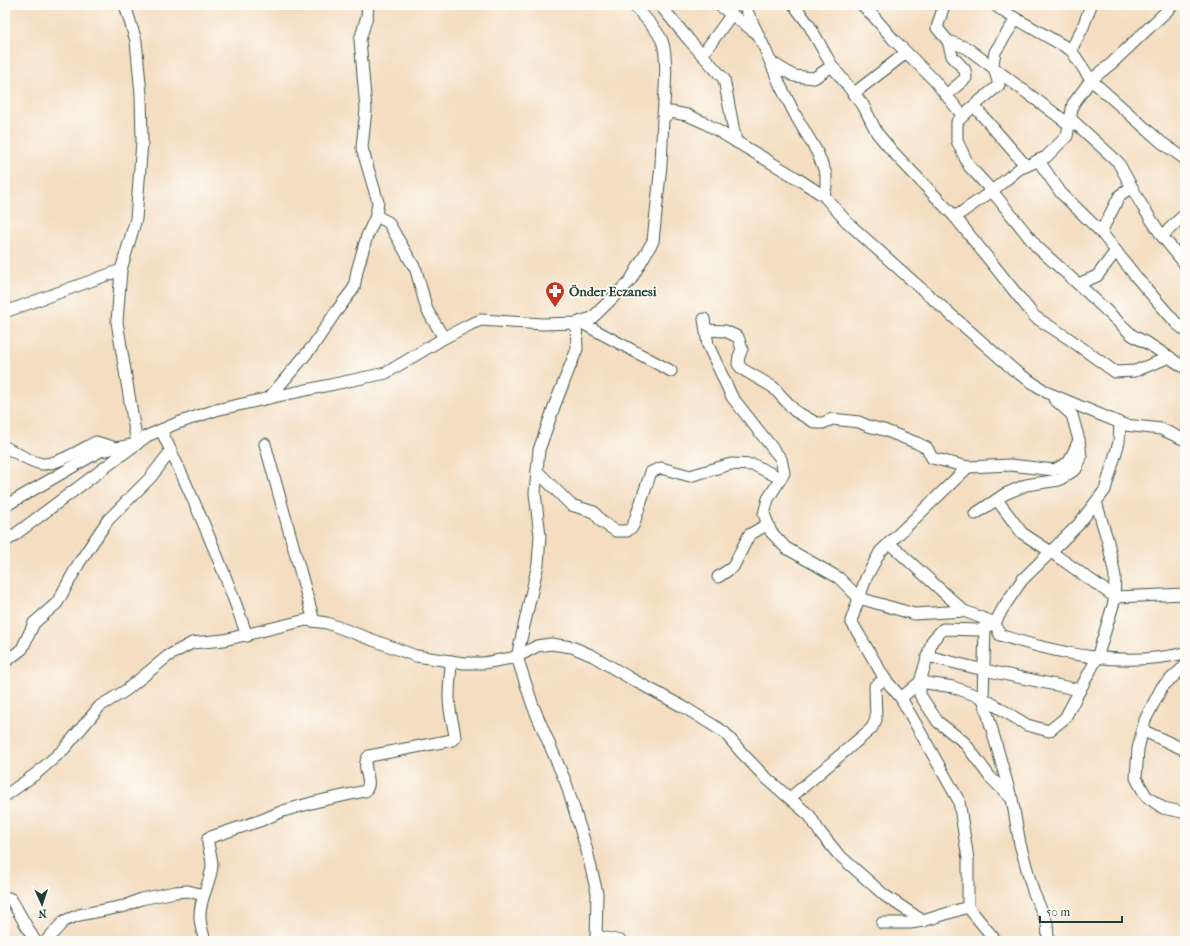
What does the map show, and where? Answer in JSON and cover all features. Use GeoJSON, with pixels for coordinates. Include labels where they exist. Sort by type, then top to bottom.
{"type":"FeatureCollection","features":[{"type":"Feature","properties":{"kind":"street"},"geometry":{"type":"LineString","coordinates":[[125,5],[136,41],[141,94],[142,142],[136,219],[121,270],[118,322],[137,444]]}},
{"type":"Feature","properties":{"kind":"street"},"geometry":{"type":"LineString","coordinates":[[269,398],[313,346],[354,288],[363,250],[376,216],[378,202],[362,148],[366,109],[360,40],[367,16],[368,5]]}},
{"type":"Feature","properties":{"kind":"street"},"geometry":{"type":"LineString","coordinates":[[5,542],[147,436],[176,424],[216,410],[386,374],[444,338],[481,320],[543,324],[578,323],[592,318],[630,281],[653,241],[662,165],[666,59],[662,41],[649,22],[633,5]]}},
{"type":"Feature","properties":{"kind":"street"},"geometry":{"type":"LineString","coordinates":[[660,5],[724,80],[736,142]]}},
{"type":"Feature","properties":{"kind":"street"},"geometry":{"type":"LineString","coordinates":[[718,5],[757,33]]}},
{"type":"Feature","properties":{"kind":"street"},"geometry":{"type":"LineString","coordinates":[[744,5],[781,87],[797,118],[818,152],[826,174],[824,196]]}},
{"type":"Feature","properties":{"kind":"street"},"geometry":{"type":"LineString","coordinates":[[794,5],[809,25],[832,66],[863,105],[877,133],[893,152],[955,217],[1034,317],[1068,338],[1115,372],[1135,371],[1170,357]]}},
{"type":"Feature","properties":{"kind":"street"},"geometry":{"type":"LineString","coordinates":[[944,5],[937,28],[948,41],[952,56],[964,70],[966,78],[946,95]]}},
{"type":"Feature","properties":{"kind":"street"},"geometry":{"type":"LineString","coordinates":[[995,5],[1016,19],[1071,50],[1074,57],[1091,80],[1161,142],[1185,159]]}},
{"type":"Feature","properties":{"kind":"street"},"geometry":{"type":"LineString","coordinates":[[1071,50],[1083,27],[1091,5]]}},
{"type":"Feature","properties":{"kind":"street"},"geometry":{"type":"LineString","coordinates":[[955,217],[992,191],[1019,169],[1046,157],[1067,136],[1073,104],[1091,80],[1112,63],[1173,5]]}},
{"type":"Feature","properties":{"kind":"street"},"geometry":{"type":"LineString","coordinates":[[866,7],[906,53],[934,80],[963,116]]}},
{"type":"Feature","properties":{"kind":"street"},"geometry":{"type":"LineString","coordinates":[[702,55],[732,14]]}},
{"type":"Feature","properties":{"kind":"street"},"geometry":{"type":"LineString","coordinates":[[1016,19],[995,52],[993,64],[999,85],[957,122],[957,141],[969,166],[992,191],[1037,248],[1132,335],[1170,357],[1185,368]]}},
{"type":"Feature","properties":{"kind":"street"},"geometry":{"type":"LineString","coordinates":[[948,41],[967,48],[1070,122],[1118,162],[1162,236],[1185,264]]}},
{"type":"Feature","properties":{"kind":"street"},"geometry":{"type":"LineString","coordinates":[[853,94],[906,53]]}},
{"type":"Feature","properties":{"kind":"street"},"geometry":{"type":"LineString","coordinates":[[771,62],[794,76],[814,78],[832,66]]}},
{"type":"Feature","properties":{"kind":"street"},"geometry":{"type":"LineString","coordinates":[[974,106],[1026,166]]}},
{"type":"Feature","properties":{"kind":"street"},"geometry":{"type":"LineString","coordinates":[[663,118],[671,112],[687,115],[704,123],[824,196],[847,222],[908,278],[1015,371],[1048,393],[1072,415],[1079,440],[1081,457],[1076,469],[1059,480],[1026,485],[1005,494],[975,514]]}},
{"type":"Feature","properties":{"kind":"street"},"geometry":{"type":"LineString","coordinates":[[1038,160],[1061,193],[1101,232],[1177,324],[1185,330]]}},
{"type":"Feature","properties":{"kind":"street"},"geometry":{"type":"LineString","coordinates":[[1101,232],[1120,195],[1132,187]]}},
{"type":"Feature","properties":{"kind":"street"},"geometry":{"type":"LineString","coordinates":[[1162,236],[1185,214]]}},
{"type":"Feature","properties":{"kind":"street"},"geometry":{"type":"LineString","coordinates":[[376,216],[388,222],[416,270],[428,310],[444,338]]}},
{"type":"Feature","properties":{"kind":"street"},"geometry":{"type":"LineString","coordinates":[[1078,284],[1097,276],[1116,251]]}},
{"type":"Feature","properties":{"kind":"street"},"geometry":{"type":"LineString","coordinates":[[5,312],[121,270]]}},
{"type":"Feature","properties":{"kind":"street"},"geometry":{"type":"LineString","coordinates":[[578,323],[671,371]]}},
{"type":"Feature","properties":{"kind":"street"},"geometry":{"type":"LineString","coordinates":[[578,323],[577,349],[555,404],[539,450],[535,493],[540,536],[538,564],[517,657],[533,706],[566,783],[586,847],[597,893],[596,938],[621,941]]}},
{"type":"Feature","properties":{"kind":"street"},"geometry":{"type":"LineString","coordinates":[[964,610],[914,614],[859,598],[839,578],[786,548],[771,532],[764,514],[768,499],[784,473],[781,459],[732,397],[708,345],[705,325],[738,337],[742,349],[738,364],[742,369],[773,388],[795,411],[816,423],[823,423],[832,419],[859,422],[918,443],[927,448],[932,458],[968,467],[1010,465],[1054,470],[1069,462],[1079,440]]}},
{"type":"Feature","properties":{"kind":"street"},"geometry":{"type":"LineString","coordinates":[[1048,393],[1124,425],[1161,429],[1185,440]]}},
{"type":"Feature","properties":{"kind":"street"},"geometry":{"type":"LineString","coordinates":[[1046,941],[1048,938],[1047,923],[1033,891],[1020,844],[1012,799],[984,698],[984,670],[990,626],[1022,580],[1078,525],[1106,490],[1120,442],[1120,423]]}},
{"type":"Feature","properties":{"kind":"street"},"geometry":{"type":"LineString","coordinates":[[161,430],[187,484],[247,636]]}},
{"type":"Feature","properties":{"kind":"street"},"geometry":{"type":"LineString","coordinates":[[5,447],[41,464],[53,463],[96,442],[115,448]]}},
{"type":"Feature","properties":{"kind":"street"},"geometry":{"type":"LineString","coordinates":[[5,506],[100,451],[137,444]]}},
{"type":"Feature","properties":{"kind":"street"},"geometry":{"type":"LineString","coordinates":[[265,444],[314,621]]}},
{"type":"Feature","properties":{"kind":"street"},"geometry":{"type":"LineString","coordinates":[[5,662],[22,649],[34,623],[57,603],[79,563],[108,520],[150,478],[171,451]]}},
{"type":"Feature","properties":{"kind":"street"},"geometry":{"type":"LineString","coordinates":[[537,471],[571,505],[594,512],[602,522],[616,531],[627,531],[633,526],[651,472],[661,468],[690,476],[731,464],[754,464],[780,478]]}},
{"type":"Feature","properties":{"kind":"street"},"geometry":{"type":"LineString","coordinates":[[968,467],[880,552],[866,578],[851,621],[885,679],[901,698],[959,801],[968,859],[968,908],[996,941]]}},
{"type":"Feature","properties":{"kind":"street"},"geometry":{"type":"LineString","coordinates":[[997,500],[1022,533],[1114,597],[1185,594]]}},
{"type":"Feature","properties":{"kind":"street"},"geometry":{"type":"LineString","coordinates":[[920,682],[953,688],[984,698],[1028,725],[1049,731],[1065,718],[1097,658],[1114,602],[1115,576],[1108,542],[1096,502]]}},
{"type":"Feature","properties":{"kind":"street"},"geometry":{"type":"LineString","coordinates":[[718,577],[733,567],[749,535],[768,524]]}},
{"type":"Feature","properties":{"kind":"street"},"geometry":{"type":"LineString","coordinates":[[889,543],[964,610],[990,626],[1000,636],[1039,647],[1097,658],[1139,660],[1185,654]]}},
{"type":"Feature","properties":{"kind":"street"},"geometry":{"type":"LineString","coordinates":[[5,796],[37,774],[64,749],[100,706],[126,691],[168,656],[192,643],[247,636],[278,626],[306,620],[327,623],[416,656],[464,663],[484,663],[517,657],[537,646],[551,644],[572,647],[593,656],[724,732],[764,776],[810,816],[819,831],[838,854],[884,895],[923,921]]}},
{"type":"Feature","properties":{"kind":"street"},"geometry":{"type":"LineString","coordinates":[[990,626],[979,630],[943,629],[932,641],[920,682],[920,695],[938,722],[964,742],[990,777],[1012,799]]}},
{"type":"Feature","properties":{"kind":"street"},"geometry":{"type":"LineString","coordinates":[[927,656],[984,670],[1080,690]]}},
{"type":"Feature","properties":{"kind":"street"},"geometry":{"type":"LineString","coordinates":[[205,941],[200,916],[203,895],[212,866],[208,838],[262,820],[283,811],[315,802],[365,792],[368,788],[369,782],[365,766],[366,759],[369,756],[452,740],[455,737],[450,709],[450,661]]}},
{"type":"Feature","properties":{"kind":"street"},"geometry":{"type":"LineString","coordinates":[[1185,666],[1162,688],[1145,720],[1138,749],[1136,778],[1146,796],[1163,808],[1185,811]]}},
{"type":"Feature","properties":{"kind":"street"},"geometry":{"type":"LineString","coordinates":[[790,798],[871,729],[876,720],[875,686],[885,679]]}},
{"type":"Feature","properties":{"kind":"street"},"geometry":{"type":"LineString","coordinates":[[901,698],[920,682]]}},
{"type":"Feature","properties":{"kind":"street"},"geometry":{"type":"LineString","coordinates":[[1142,730],[1185,750]]}},
{"type":"Feature","properties":{"kind":"street"},"geometry":{"type":"LineString","coordinates":[[46,941],[64,921],[79,915],[126,906],[141,899],[175,892],[188,891],[203,895]]}},
{"type":"Feature","properties":{"kind":"street"},"geometry":{"type":"LineString","coordinates":[[5,897],[11,899],[35,941]]}},
{"type":"Feature","properties":{"kind":"street"},"geometry":{"type":"LineString","coordinates":[[882,923],[910,923],[923,921],[968,908]]}},
{"type":"Feature","properties":{"kind":"place","name":"Önder Eczanesi"},"geometry":{"type":"Point","coordinates":[555,308]}}]}
